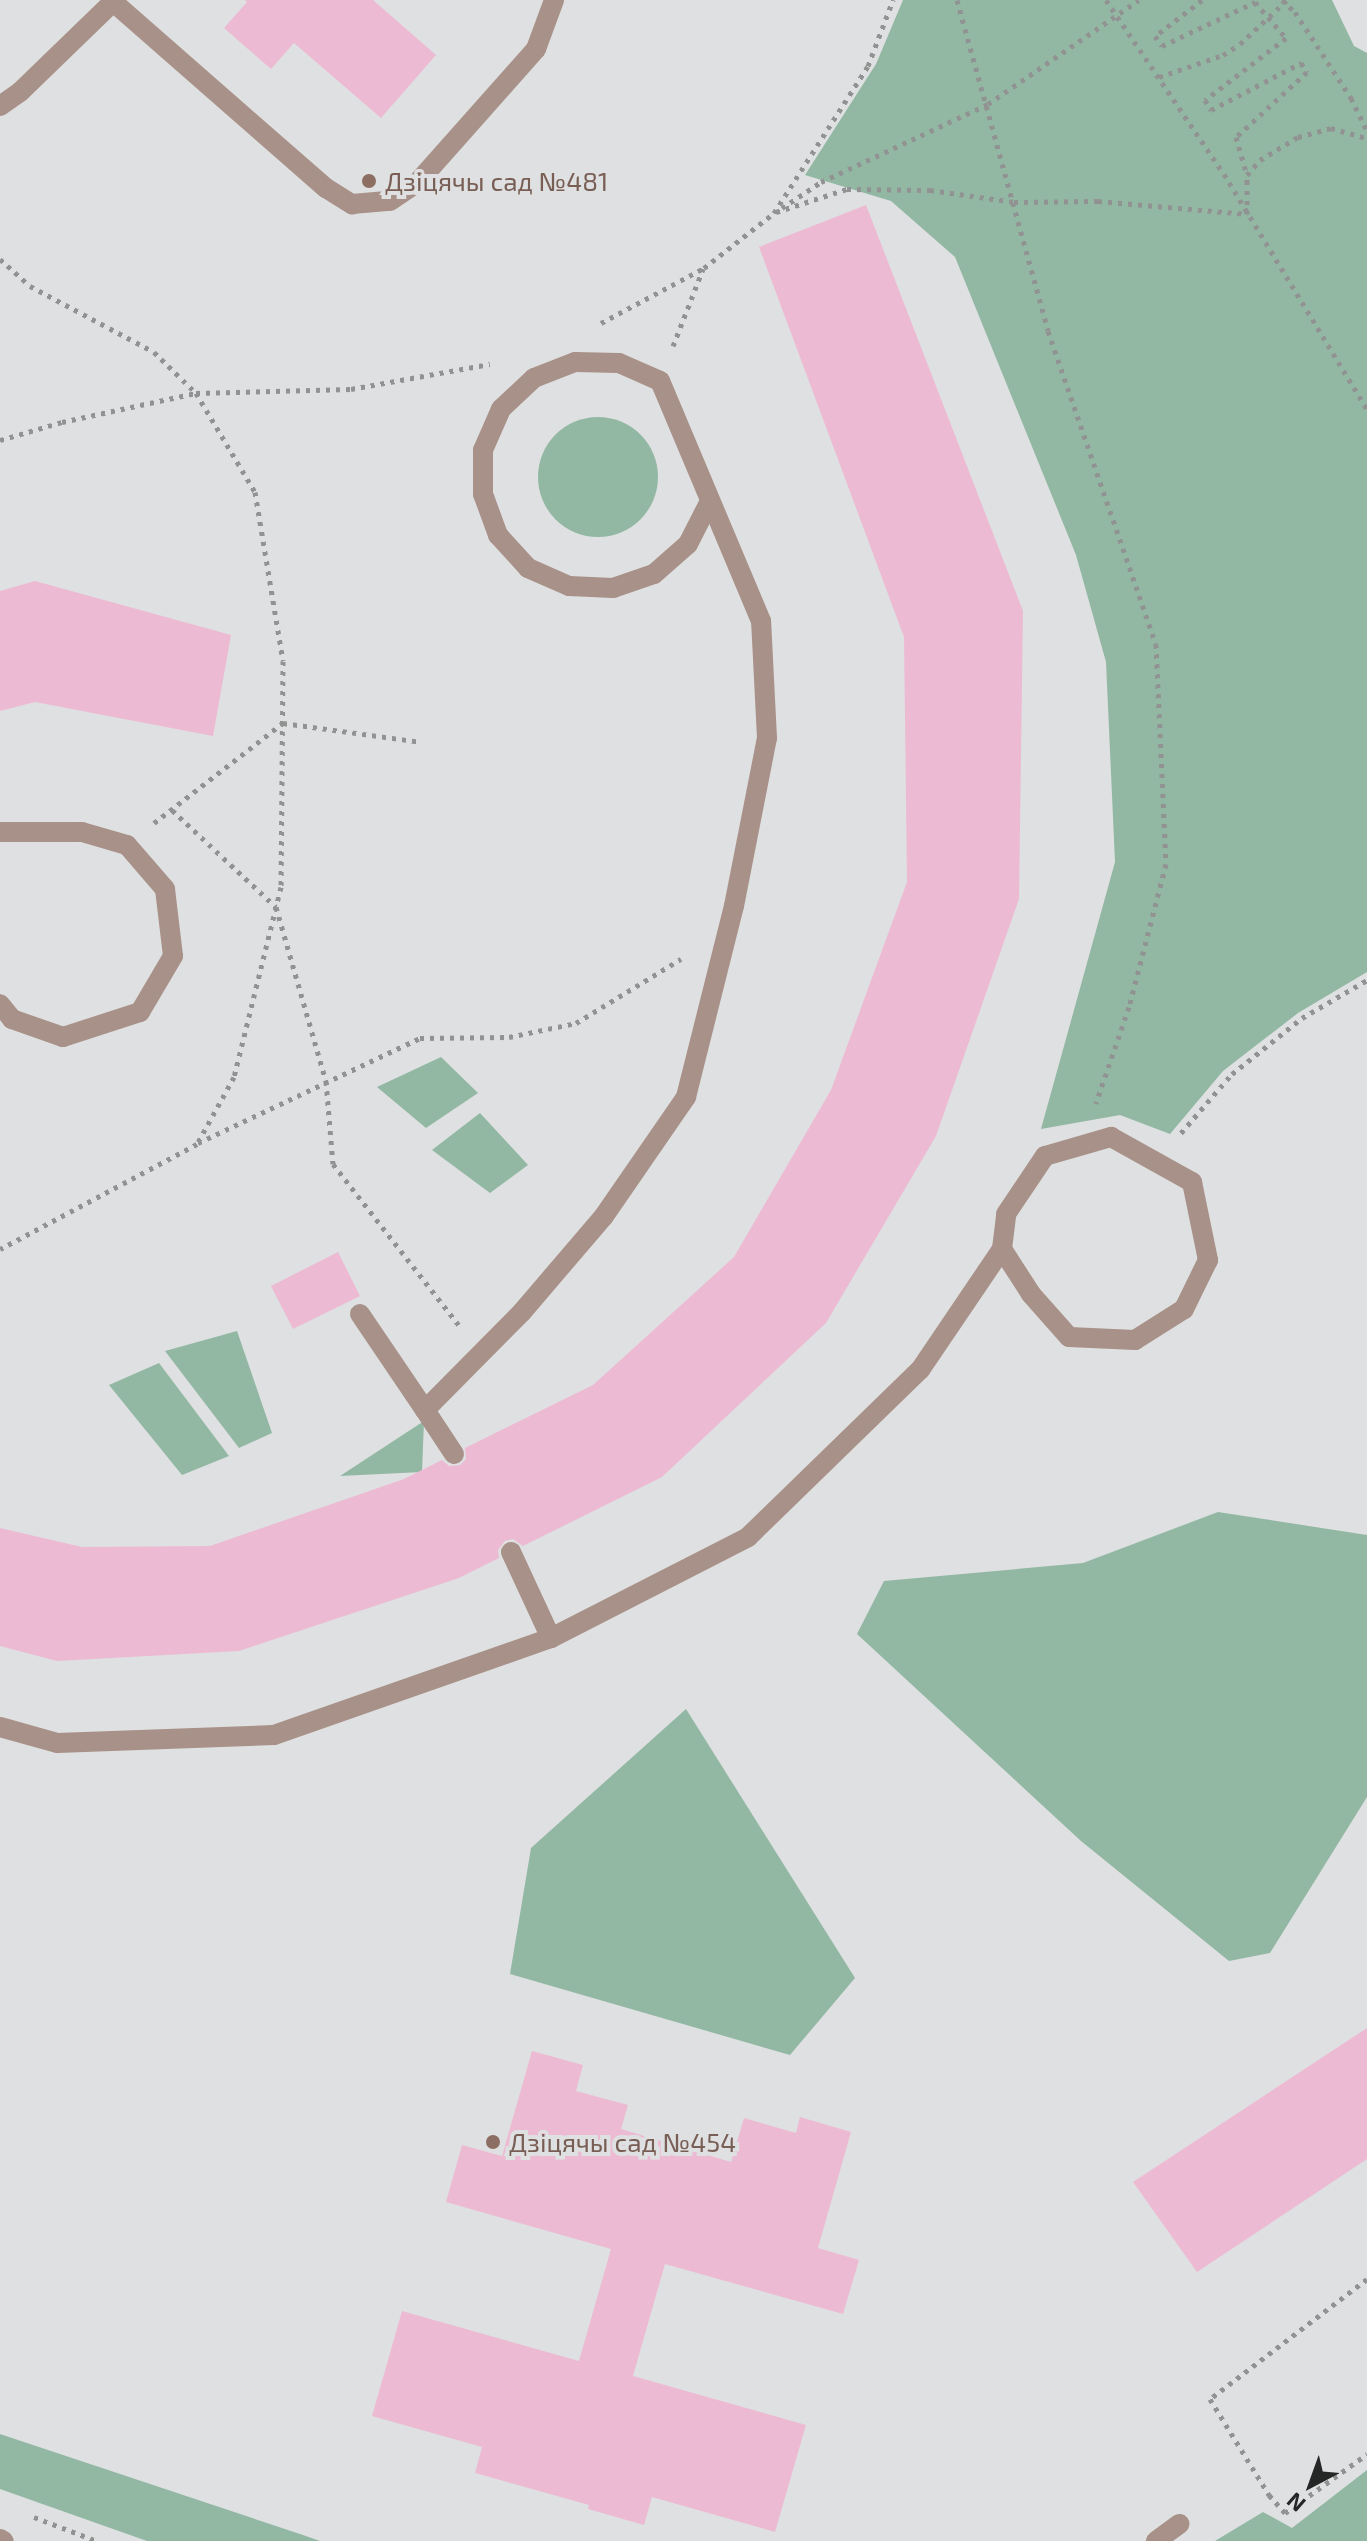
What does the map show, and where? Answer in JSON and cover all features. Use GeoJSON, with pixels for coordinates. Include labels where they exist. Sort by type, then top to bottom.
{"type":"FeatureCollection","features":[{"type":"Feature","properties":{"kind":"lane"},"geometry":{"type":"LineString","coordinates":[[0,106],[20,92],[112,1],[326,188],[352,204],[390,201],[418,182],[536,49],[554,0]]}},
{"type":"Feature","properties":{"kind":"lane"},"geometry":{"type":"LineString","coordinates":[[425,1410],[482,1354],[604,1216],[686,1097],[734,906],[767,738],[761,621],[660,381],[619,363],[575,362],[534,378],[501,409],[483,450],[483,494],[498,535],[528,568],[569,586],[613,588],[654,574],[688,544],[710,501]]}},
{"type":"Feature","properties":{"kind":"lane"},"geometry":{"type":"LineString","coordinates":[[0,832],[82,832],[127,845],[165,889],[173,956],[140,1012],[63,1037],[12,1019],[0,1004]]}},
{"type":"Feature","properties":{"kind":"lane"},"geometry":{"type":"LineString","coordinates":[[0,1727],[57,1743],[274,1735],[551,1638],[748,1537],[920,1370],[1002,1249],[1006,1214],[1045,1156],[1111,1137],[1192,1182],[1208,1260],[1184,1309],[1135,1340],[1069,1337],[1031,1294],[1002,1249]]}},
{"type":"Feature","properties":{"kind":"lane"},"geometry":{"type":"LineString","coordinates":[[360,1314],[454,1454]]}},
{"type":"Feature","properties":{"kind":"lane"},"geometry":{"type":"LineString","coordinates":[[511,1552],[551,1638]]}},
{"type":"Feature","properties":{"kind":"lane"},"geometry":{"type":"LineString","coordinates":[[1156,2541],[1179,2524]]}},
{"type":"Feature","properties":{"kind":"path"},"geometry":{"type":"LineString","coordinates":[[774,213],[868,66],[893,0]]}},
{"type":"Feature","properties":{"kind":"path"},"geometry":{"type":"LineString","coordinates":[[957,0],[1048,331],[1156,644],[1166,864],[1129,1007],[1082,1145]]}},
{"type":"Feature","properties":{"kind":"path"},"geometry":{"type":"LineString","coordinates":[[1106,0],[1247,214],[1367,409]]}},
{"type":"Feature","properties":{"kind":"path"},"geometry":{"type":"LineString","coordinates":[[589,330],[704,268],[774,213],[821,182],[988,104],[1139,0]]}},
{"type":"Feature","properties":{"kind":"path"},"geometry":{"type":"LineString","coordinates":[[1202,0],[1155,36],[1162,46],[1255,2],[1269,14],[1286,38],[1205,100],[1211,110],[1301,63],[1307,72],[1236,137],[1247,175],[1247,214]]}},
{"type":"Feature","properties":{"kind":"path"},"geometry":{"type":"LineString","coordinates":[[1159,77],[1223,55],[1240,44],[1284,1],[1295,12],[1351,98],[1367,131]]}},
{"type":"Feature","properties":{"kind":"path"},"geometry":{"type":"LineString","coordinates":[[1247,175],[1260,160],[1298,137],[1331,128],[1367,138]]}},
{"type":"Feature","properties":{"kind":"path"},"geometry":{"type":"LineString","coordinates":[[774,213],[847,189],[930,190],[1014,202],[1098,201],[1247,214]]}},
{"type":"Feature","properties":{"kind":"path"},"geometry":{"type":"LineString","coordinates":[[0,259],[30,286],[154,352],[196,393],[255,492],[283,661],[281,887],[234,1077],[197,1144]]}},
{"type":"Feature","properties":{"kind":"path"},"geometry":{"type":"LineString","coordinates":[[660,381],[704,268]]}},
{"type":"Feature","properties":{"kind":"path"},"geometry":{"type":"LineString","coordinates":[[0,440],[62,422],[196,393],[351,389],[500,361]]}},
{"type":"Feature","properties":{"kind":"path"},"geometry":{"type":"LineString","coordinates":[[127,845],[283,723],[421,742]]}},
{"type":"Feature","properties":{"kind":"path"},"geometry":{"type":"LineString","coordinates":[[172,810],[276,907],[326,1081],[333,1164],[482,1354]]}},
{"type":"Feature","properties":{"kind":"path"},"geometry":{"type":"LineString","coordinates":[[0,1249],[197,1144],[420,1038],[509,1037],[576,1023],[689,954]]}},
{"type":"Feature","properties":{"kind":"path"},"geometry":{"type":"LineString","coordinates":[[1157,1162],[1232,1074],[1302,1018],[1367,980]]}},
{"type":"Feature","properties":{"kind":"path"},"geometry":{"type":"LineString","coordinates":[[1367,2279],[1210,2399],[1269,2495],[1285,2513],[1367,2454]]}},
{"type":"Feature","properties":{"kind":"path"},"geometry":{"type":"LineString","coordinates":[[28,2514],[97,2541]]}},
{"type":"Feature","properties":{"kind":"green space"},"geometry":{"type":"Polygon","coordinates":[[[903,0],[1332,0],[1354,46],[1367,53],[1367,972],[1298,1013],[1223,1071],[1170,1134],[1120,1115],[1041,1129],[1115,862],[1106,662],[1076,555],[955,257],[891,201],[805,175],[876,64],[903,0]]]}},
{"type":"Feature","properties":{"kind":"green space"},"geometry":{"type":"Polygon","coordinates":[[[598,417],[621,421],[641,434],[654,454],[658,477],[654,500],[641,520],[621,533],[598,537],[575,533],[555,520],[542,500],[538,477],[542,454],[555,434],[575,421],[598,417]]]}},
{"type":"Feature","properties":{"kind":"green space"},"geometry":{"type":"Polygon","coordinates":[[[441,1057],[478,1093],[426,1128],[377,1087],[441,1057]]]}},
{"type":"Feature","properties":{"kind":"green space"},"geometry":{"type":"Polygon","coordinates":[[[480,1113],[528,1165],[490,1193],[432,1150],[480,1113]]]}},
{"type":"Feature","properties":{"kind":"green space"},"geometry":{"type":"Polygon","coordinates":[[[237,1331],[272,1433],[239,1448],[165,1351],[237,1331]]]}},
{"type":"Feature","properties":{"kind":"green space"},"geometry":{"type":"Polygon","coordinates":[[[159,1363],[229,1456],[182,1475],[109,1385],[159,1363]]]}},
{"type":"Feature","properties":{"kind":"green space"},"geometry":{"type":"Polygon","coordinates":[[[424,1421],[422,1472],[340,1476],[424,1421]]]}},
{"type":"Feature","properties":{"kind":"green space"},"geometry":{"type":"Polygon","coordinates":[[[1218,1512],[1367,1535],[1367,1797],[1270,1953],[1229,1961],[1081,1841],[857,1634],[884,1581],[1083,1563],[1218,1512]]]}},
{"type":"Feature","properties":{"kind":"green space"},"geometry":{"type":"Polygon","coordinates":[[[686,1709],[855,1978],[790,2055],[510,1974],[531,1848],[686,1709]]]}},
{"type":"Feature","properties":{"kind":"green space"},"geometry":{"type":"Polygon","coordinates":[[[0,2434],[320,2541],[147,2541],[0,2489],[0,2434]]]}},
{"type":"Feature","properties":{"kind":"green space"},"geometry":{"type":"Polygon","coordinates":[[[1367,2470],[1367,2541],[1215,2541],[1263,2512],[1292,2528],[1367,2470]]]}},
{"type":"Feature","properties":{"kind":"building"},"geometry":{"type":"Polygon","coordinates":[[[245,0],[373,0],[436,55],[381,118],[294,43],[271,69],[224,28],[247,2],[245,0]]]}},
{"type":"Feature","properties":{"kind":"building"},"geometry":{"type":"Polygon","coordinates":[[[866,205],[1023,611],[1019,899],[936,1136],[826,1323],[662,1477],[523,1546],[513,1539],[505,1541],[498,1550],[499,1558],[459,1578],[239,1651],[57,1661],[0,1646],[0,1528],[82,1547],[210,1546],[404,1479],[442,1460],[449,1466],[460,1465],[466,1459],[465,1448],[593,1385],[734,1257],[831,1090],[907,882],[904,637],[759,247],[866,205]]]}},
{"type":"Feature","properties":{"kind":"building"},"geometry":{"type":"Polygon","coordinates":[[[35,581],[231,635],[213,736],[35,702],[0,711],[0,591],[35,581]]]}},
{"type":"Feature","properties":{"kind":"building"},"geometry":{"type":"Polygon","coordinates":[[[338,1252],[360,1296],[293,1329],[271,1286],[338,1252]]]}},
{"type":"Feature","properties":{"kind":"building"},"geometry":{"type":"Polygon","coordinates":[[[1367,2028],[1367,2159],[1197,2272],[1133,2182],[1367,2028]]]}},
{"type":"Feature","properties":{"kind":"building"},"geometry":{"type":"Polygon","coordinates":[[[532,2051],[583,2065],[576,2091],[628,2105],[621,2129],[731,2162],[744,2118],[796,2133],[800,2117],[851,2132],[818,2248],[859,2260],[843,2314],[665,2264],[633,2376],[806,2425],[775,2532],[652,2497],[644,2525],[588,2509],[589,2505],[475,2473],[482,2447],[372,2416],[402,2311],[579,2361],[611,2249],[446,2202],[462,2145],[502,2156],[532,2051]]]}},
{"type":"Feature","properties":{"kind":"place","name":"Дзіцячы сад №481"},"geometry":{"type":"Point","coordinates":[369,181]}},
{"type":"Feature","properties":{"kind":"place","name":"Дзіцячы сад №454"},"geometry":{"type":"Point","coordinates":[493,2142]}}]}
